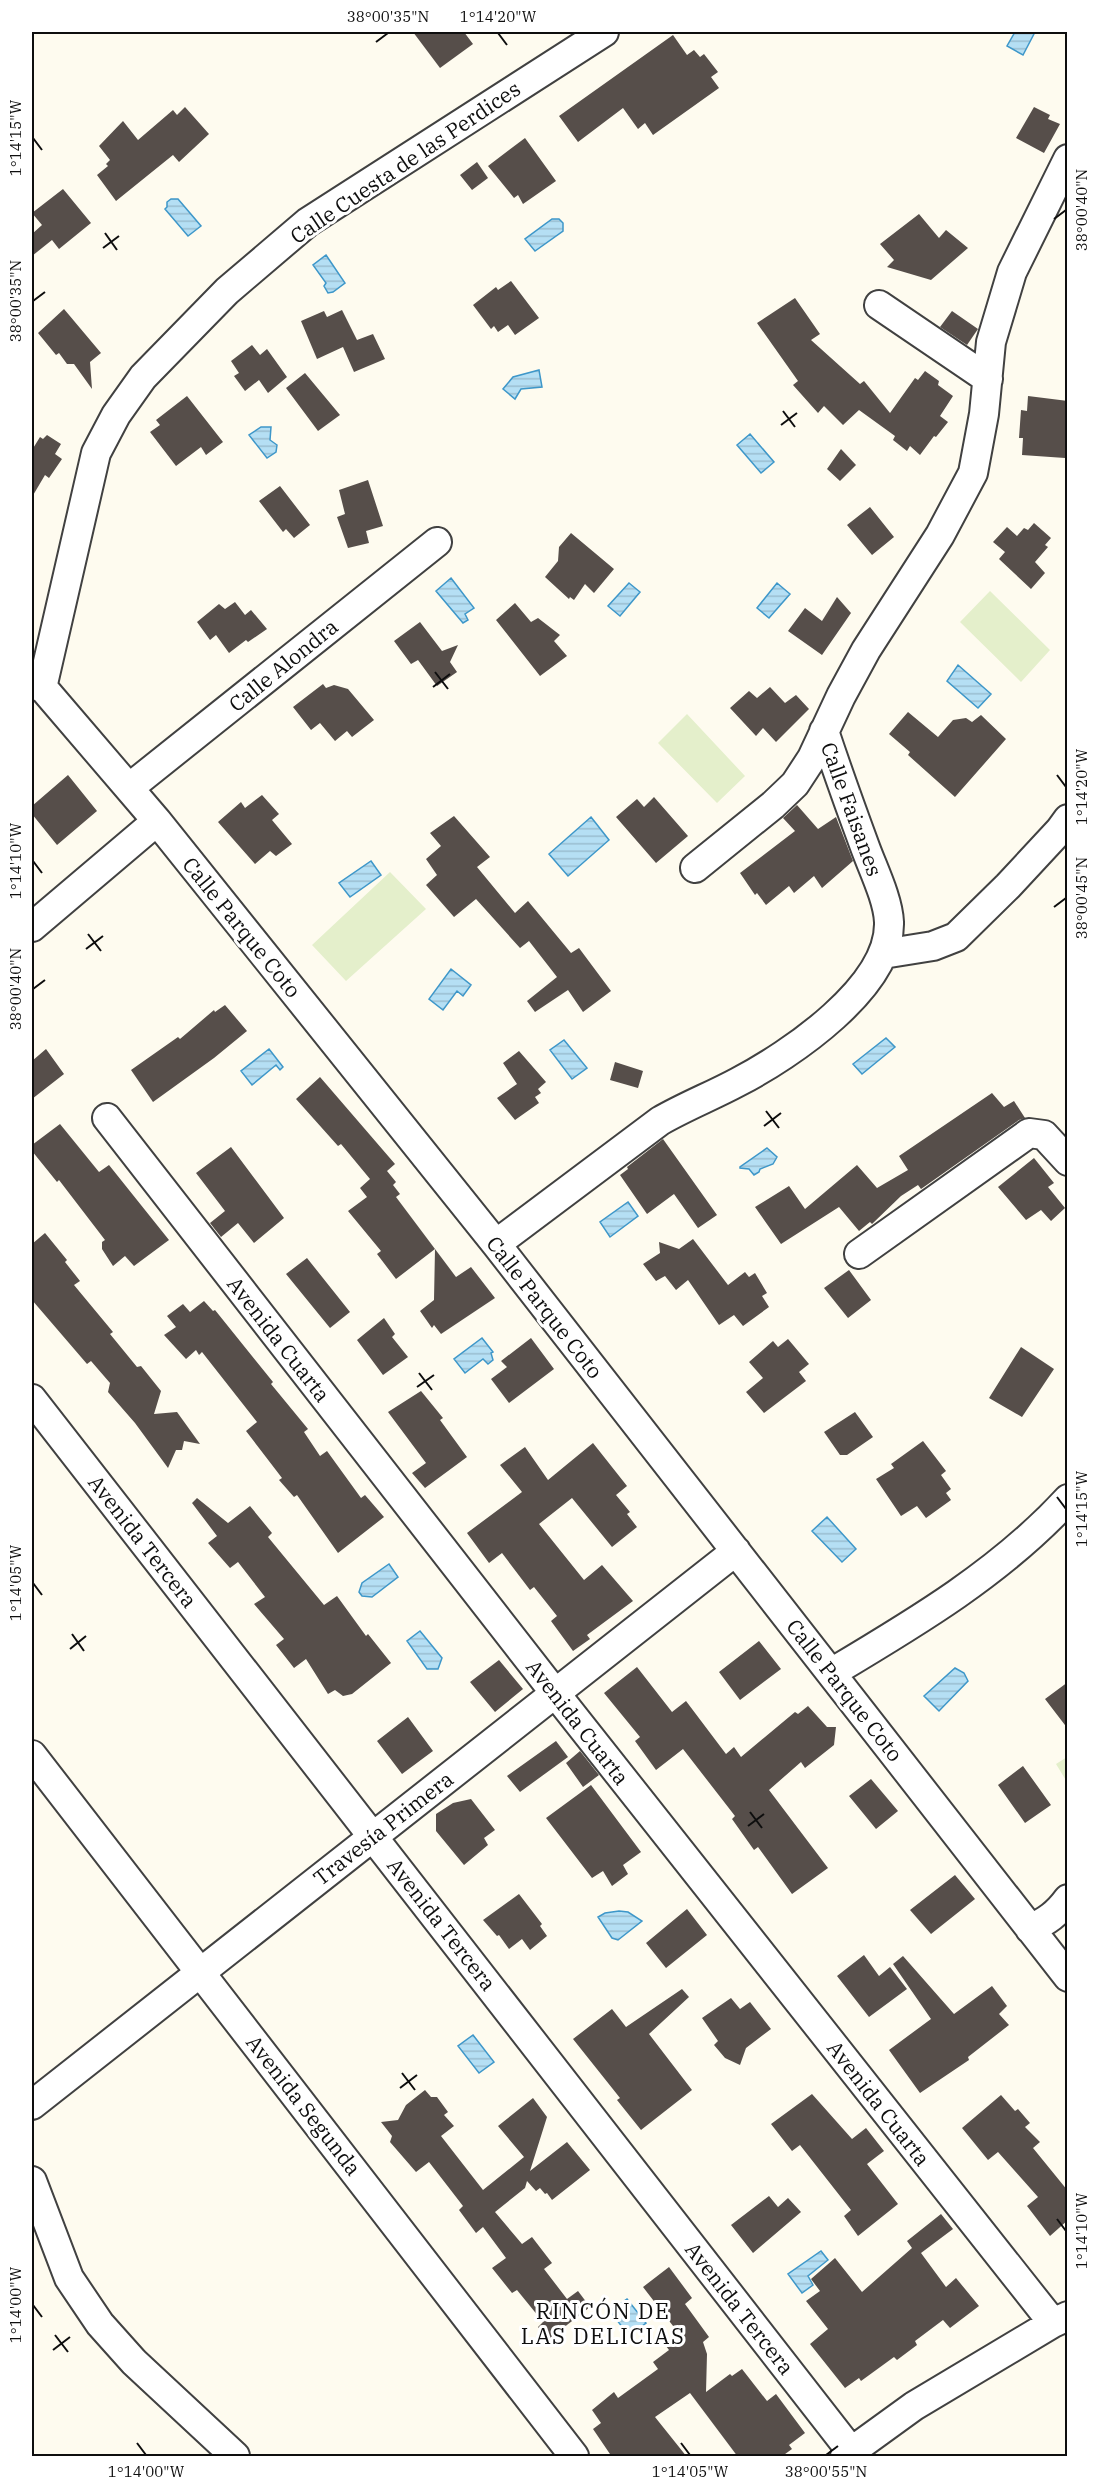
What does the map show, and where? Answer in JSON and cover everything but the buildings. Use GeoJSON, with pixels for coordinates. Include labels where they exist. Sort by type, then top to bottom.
{"type":"FeatureCollection","features":[{"type":"Feature","properties":{"kind":"street","name":"Calle Cuesta de las Perdices"},"geometry":{"type":"LineString","coordinates":[[37,681],[96,453],[116,415],[143,377],[227,291],[308,222],[604,32]]}},
{"type":"Feature","properties":{"kind":"street","name":"Calle Faisanes"},"geometry":{"type":"LineString","coordinates":[[496,1244],[660,1121],[690,1104],[739,1082],[778,1059],[827,1022],[861,990],[883,954],[889,922],[880,887],[824,731],[866,650],[940,535],[973,473],[984,414],[991,342],[1012,272],[1068,159]]}},
{"type":"Feature","properties":{"kind":"street"},"geometry":{"type":"LineString","coordinates":[[879,305],[988,379]]}},
{"type":"Feature","properties":{"kind":"street","name":"Calle Alondra"},"geometry":{"type":"LineString","coordinates":[[129,788],[437,542]]}},
{"type":"Feature","properties":{"kind":"street","name":"Calle Parque Coto"},"geometry":{"type":"LineString","coordinates":[[37,681],[157,821],[496,1244],[1068,1977]]}},
{"type":"Feature","properties":{"kind":"street"},"geometry":{"type":"LineString","coordinates":[[695,868],[773,805],[795,784],[812,758],[824,731]]}},
{"type":"Feature","properties":{"kind":"street"},"geometry":{"type":"LineString","coordinates":[[883,954],[933,946],[956,937],[1008,886],[1068,819]]}},
{"type":"Feature","properties":{"kind":"street"},"geometry":{"type":"LineString","coordinates":[[32,927],[157,821]]}},
{"type":"Feature","properties":{"kind":"street","name":"Avenida Cuarta"},"geometry":{"type":"LineString","coordinates":[[107,1118],[555,1693],[1060,2319]]}},
{"type":"Feature","properties":{"kind":"street"},"geometry":{"type":"LineString","coordinates":[[859,1254],[1029,1133],[1044,1135],[1068,1161]]}},
{"type":"Feature","properties":{"kind":"street","name":"Avenida Tercera"},"geometry":{"type":"LineString","coordinates":[[32,1399],[373,1836],[848,2454]]}},
{"type":"Feature","properties":{"kind":"street"},"geometry":{"type":"LineString","coordinates":[[831,1673],[954,1596],[1010,1556],[1068,1499]]}},
{"type":"Feature","properties":{"kind":"street","name":"Travesía Primera"},"geometry":{"type":"LineString","coordinates":[[32,2104],[735,1551]]}},
{"type":"Feature","properties":{"kind":"street","name":"Avenida Segunda"},"geometry":{"type":"LineString","coordinates":[[32,1755],[574,2457]]}},
{"type":"Feature","properties":{"kind":"street"},"geometry":{"type":"LineString","coordinates":[[1038,1939],[1046,1922],[1059,1912],[1068,1899]]}},
{"type":"Feature","properties":{"kind":"street"},"geometry":{"type":"LineString","coordinates":[[1038,1939],[1068,1928]]}},
{"type":"Feature","properties":{"kind":"street"},"geometry":{"type":"LineString","coordinates":[[32,2181],[69,2277],[99,2324],[134,2362],[235,2457]]}},
{"type":"Feature","properties":{"kind":"street"},"geometry":{"type":"LineString","coordinates":[[848,2454],[914,2406],[1060,2319]]}},
{"type":"Feature","properties":{"kind":"green space"},"geometry":{"type":"Polygon","coordinates":[[[990,591],[1050,650],[1021,682],[960,622],[990,591]]]}},
{"type":"Feature","properties":{"kind":"green space"},"geometry":{"type":"Polygon","coordinates":[[[687,714],[745,776],[717,803],[658,743],[687,714]]]}},
{"type":"Feature","properties":{"kind":"green space"},"geometry":{"type":"Polygon","coordinates":[[[390,872],[426,909],[346,981],[312,945],[390,872]]]}},
{"type":"Feature","properties":{"kind":"green space"},"geometry":{"type":"Polygon","coordinates":[[[1067,1757],[1067,1782],[1056,1764],[1067,1757]]]}},
{"type":"Feature","properties":{"kind":"water"},"geometry":{"type":"Polygon","coordinates":[[[1015,32],[1035,32],[1023,55],[1007,46],[1015,32]]]}},
{"type":"Feature","properties":{"kind":"water"},"geometry":{"type":"Polygon","coordinates":[[[171,199],[178,199],[201,226],[188,236],[165,209],[167,202],[171,199]]]}},
{"type":"Feature","properties":{"kind":"water"},"geometry":{"type":"Polygon","coordinates":[[[552,219],[559,219],[563,223],[563,231],[535,251],[525,239],[552,219]]]}},
{"type":"Feature","properties":{"kind":"water"},"geometry":{"type":"Polygon","coordinates":[[[326,255],[345,283],[328,293],[324,286],[326,283],[313,265],[326,255]]]}},
{"type":"Feature","properties":{"kind":"water"},"geometry":{"type":"Polygon","coordinates":[[[539,370],[542,387],[521,389],[515,399],[503,389],[513,377],[539,370]]]}},
{"type":"Feature","properties":{"kind":"water"},"geometry":{"type":"Polygon","coordinates":[[[261,427],[271,427],[270,440],[277,445],[276,452],[267,458],[249,435],[261,427]]]}},
{"type":"Feature","properties":{"kind":"water"},"geometry":{"type":"Polygon","coordinates":[[[750,434],[774,462],[761,473],[737,445],[750,434]]]}},
{"type":"Feature","properties":{"kind":"water"},"geometry":{"type":"Polygon","coordinates":[[[451,578],[474,608],[465,614],[468,620],[463,623],[436,591],[451,578]]]}},
{"type":"Feature","properties":{"kind":"water"},"geometry":{"type":"Polygon","coordinates":[[[629,583],[640,592],[620,616],[608,606],[629,583]]]}},
{"type":"Feature","properties":{"kind":"water"},"geometry":{"type":"Polygon","coordinates":[[[777,583],[790,594],[769,618],[757,608],[777,583]]]}},
{"type":"Feature","properties":{"kind":"water"},"geometry":{"type":"Polygon","coordinates":[[[958,665],[991,694],[978,708],[947,681],[958,665]]]}},
{"type":"Feature","properties":{"kind":"water"},"geometry":{"type":"Polygon","coordinates":[[[591,817],[609,840],[568,876],[549,854],[591,817]]]}},
{"type":"Feature","properties":{"kind":"water"},"geometry":{"type":"Polygon","coordinates":[[[371,861],[381,875],[350,897],[339,883],[371,861]]]}},
{"type":"Feature","properties":{"kind":"water"},"geometry":{"type":"Polygon","coordinates":[[[451,969],[471,985],[463,996],[457,991],[443,1010],[429,999],[451,969]]]}},
{"type":"Feature","properties":{"kind":"water"},"geometry":{"type":"Polygon","coordinates":[[[886,1038],[895,1047],[862,1074],[853,1064],[886,1038]]]}},
{"type":"Feature","properties":{"kind":"water"},"geometry":{"type":"Polygon","coordinates":[[[564,1040],[587,1068],[572,1079],[550,1050],[564,1040]]]}},
{"type":"Feature","properties":{"kind":"water"},"geometry":{"type":"Polygon","coordinates":[[[269,1049],[283,1067],[280,1070],[276,1065],[252,1085],[241,1071],[269,1049]]]}},
{"type":"Feature","properties":{"kind":"water"},"geometry":{"type":"Polygon","coordinates":[[[767,1148],[777,1157],[773,1164],[760,1169],[754,1175],[749,1169],[740,1168],[740,1167],[767,1148]]]}},
{"type":"Feature","properties":{"kind":"water"},"geometry":{"type":"Polygon","coordinates":[[[628,1202],[638,1216],[610,1237],[600,1222],[628,1202]]]}},
{"type":"Feature","properties":{"kind":"water"},"geometry":{"type":"Polygon","coordinates":[[[482,1338],[493,1352],[491,1353],[493,1360],[488,1364],[483,1359],[465,1373],[454,1359],[482,1338]]]}},
{"type":"Feature","properties":{"kind":"water"},"geometry":{"type":"Polygon","coordinates":[[[827,1517],[856,1549],[842,1562],[812,1531],[827,1517]]]}},
{"type":"Feature","properties":{"kind":"water"},"geometry":{"type":"Polygon","coordinates":[[[389,1564],[398,1577],[372,1597],[362,1596],[359,1592],[362,1583],[389,1564]]]}},
{"type":"Feature","properties":{"kind":"water"},"geometry":{"type":"Polygon","coordinates":[[[420,1631],[442,1658],[438,1669],[427,1669],[407,1641],[420,1631]]]}},
{"type":"Feature","properties":{"kind":"water"},"geometry":{"type":"Polygon","coordinates":[[[955,1668],[964,1673],[968,1681],[939,1711],[924,1696],[955,1668]]]}},
{"type":"Feature","properties":{"kind":"water"},"geometry":{"type":"Polygon","coordinates":[[[628,1912],[642,1921],[618,1940],[612,1938],[598,1917],[605,1913],[628,1912]]]}},
{"type":"Feature","properties":{"kind":"water"},"geometry":{"type":"Polygon","coordinates":[[[473,2035],[494,2062],[479,2073],[458,2046],[473,2035]]]}},
{"type":"Feature","properties":{"kind":"water"},"geometry":{"type":"Polygon","coordinates":[[[821,2251],[828,2260],[808,2276],[813,2285],[802,2293],[788,2274],[821,2251]]]}},
{"type":"Feature","properties":{"kind":"water"},"geometry":{"type":"Polygon","coordinates":[[[627,2299],[646,2323],[629,2336],[610,2311],[627,2299]]]}},
{"type":"Feature","properties":{"kind":"district","name":"RINCÓN DE LAS DELICIAS"},"geometry":{"type":"Point","coordinates":[603,2322]}}]}
